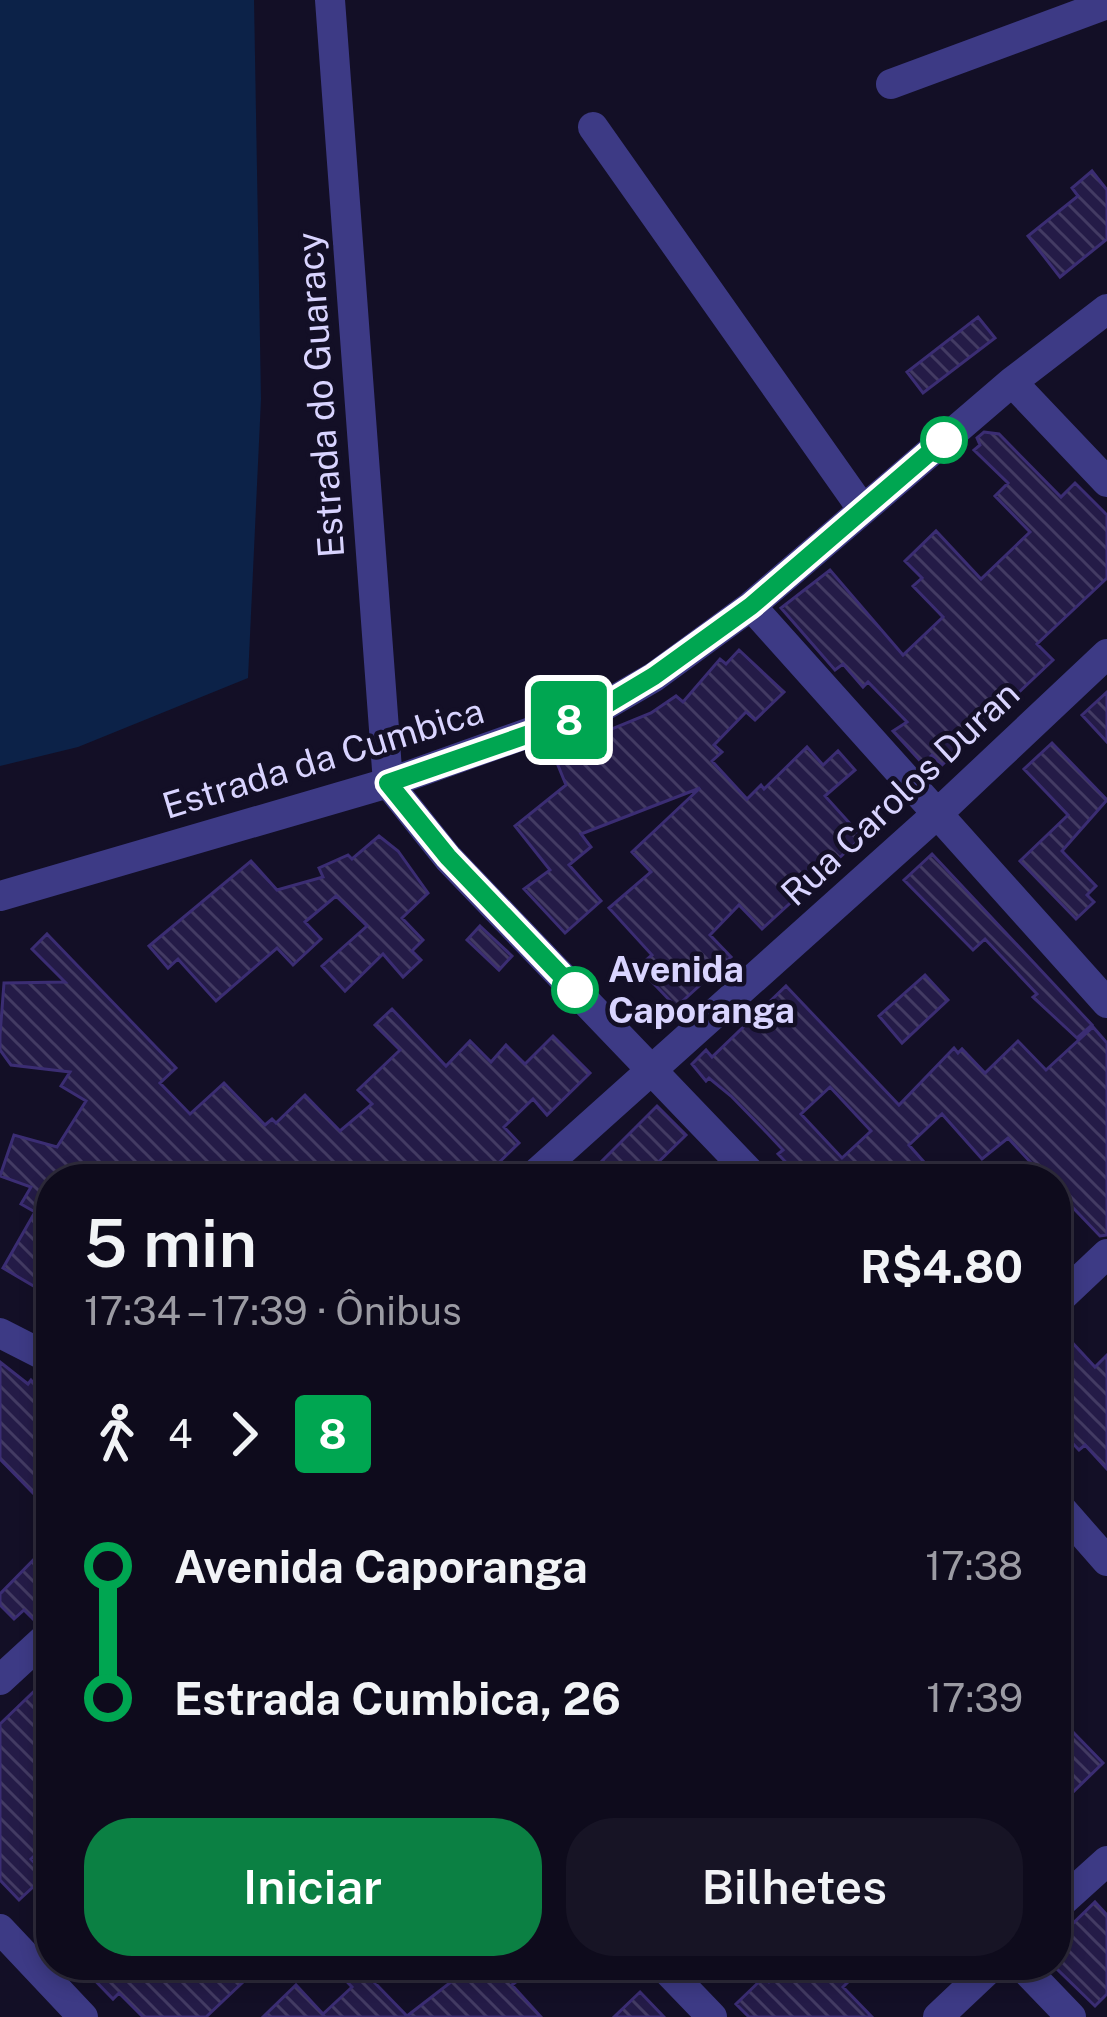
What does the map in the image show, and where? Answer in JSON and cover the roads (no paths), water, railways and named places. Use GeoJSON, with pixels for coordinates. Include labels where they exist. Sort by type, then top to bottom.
{"type":"FeatureCollection","features":[{"type":"Feature","properties":{"kind":"street","name":"Estrada do Guaracy"},"geometry":{"type":"LineString","coordinates":[[330,0],[388,783]]}},
{"type":"Feature","properties":{"kind":"street"},"geometry":{"type":"LineString","coordinates":[[891,84],[1107,4]]}},
{"type":"Feature","properties":{"kind":"street"},"geometry":{"type":"LineString","coordinates":[[592,127],[863,510]]}},
{"type":"Feature","properties":{"kind":"street","name":"Estrada da Cumbica"},"geometry":{"type":"LineString","coordinates":[[0,896],[388,783],[604,706],[751,606],[1012,382],[1107,309]]}},
{"type":"Feature","properties":{"kind":"street"},"geometry":{"type":"LineString","coordinates":[[1012,382],[1107,482]]}},
{"type":"Feature","properties":{"kind":"street"},"geometry":{"type":"LineString","coordinates":[[751,606],[1107,1003]]}},
{"type":"Feature","properties":{"kind":"street","name":"Rua Carolos Duran"},"geometry":{"type":"LineString","coordinates":[[547,1164],[1107,654]]}},
{"type":"Feature","properties":{"kind":"street"},"geometry":{"type":"LineString","coordinates":[[388,783],[448,857],[742,1164]]}},
{"type":"Feature","properties":{"kind":"street"},"geometry":{"type":"LineString","coordinates":[[1071,1288],[1107,1254]]}},
{"type":"Feature","properties":{"kind":"street"},"geometry":{"type":"LineString","coordinates":[[0,1333],[36,1351]]}},
{"type":"Feature","properties":{"kind":"street"},"geometry":{"type":"LineString","coordinates":[[1071,1520],[1107,1561]]}},
{"type":"Feature","properties":{"kind":"street"},"geometry":{"type":"LineString","coordinates":[[0,1680],[36,1647]]}},
{"type":"Feature","properties":{"kind":"street"},"geometry":{"type":"LineString","coordinates":[[1071,1893],[1107,1861]]}},
{"type":"Feature","properties":{"kind":"street"},"geometry":{"type":"LineString","coordinates":[[0,1929],[36,1967]]}},
{"type":"Feature","properties":{"kind":"street"},"geometry":{"type":"LineString","coordinates":[[48,1980],[83,2017]]}},
{"type":"Feature","properties":{"kind":"street"},"geometry":{"type":"LineString","coordinates":[[676,1980],[712,2017]]}},
{"type":"Feature","properties":{"kind":"street"},"geometry":{"type":"LineString","coordinates":[[938,2017],[977,1980]]}},
{"type":"Feature","properties":{"kind":"street"},"geometry":{"type":"LineString","coordinates":[[1036,1980],[1071,2017]]}},
{"type":"Feature","properties":{"kind":"water"},"geometry":{"type":"Polygon","coordinates":[[[0,0],[254,0],[261,399],[248,678],[78,747],[0,766],[0,0]]]}},
{"type":"Feature","properties":{"kind":"place","name":"Avenida Caporanga"},"geometry":{"type":"Point","coordinates":[575,990]}}]}
